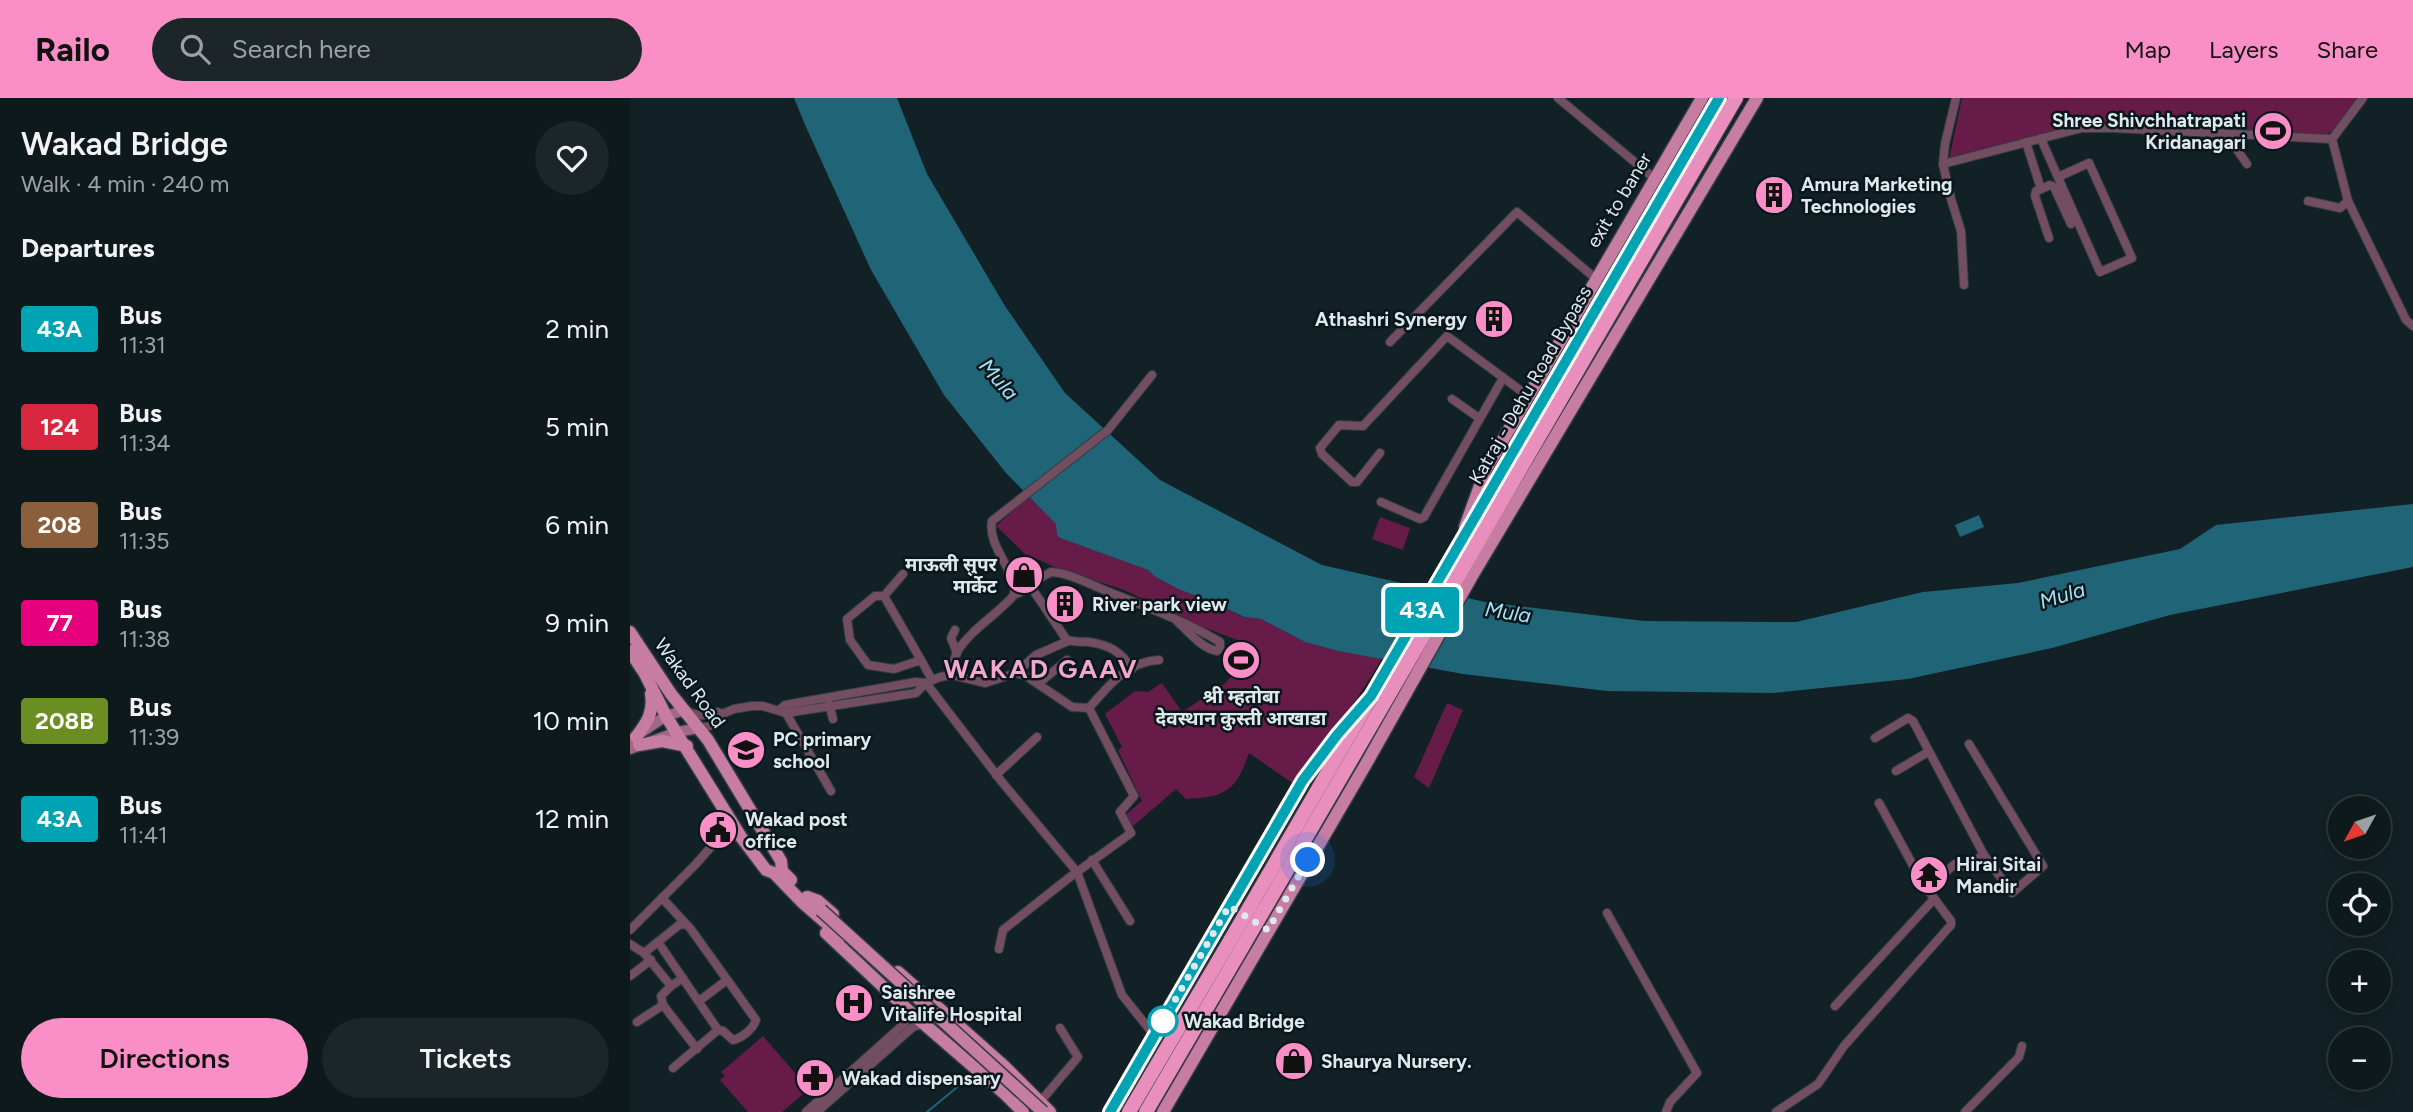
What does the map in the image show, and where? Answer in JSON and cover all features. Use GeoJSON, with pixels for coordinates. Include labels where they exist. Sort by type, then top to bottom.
{"type":"FeatureCollection","features":[{"type":"Feature","properties":{"kind":"highway","name":"Katraj - Dehu Road Bypass"},"geometry":{"type":"LineString","coordinates":[[1461,570],[1458,547],[1719,98]]}},
{"type":"Feature","properties":{"kind":"highway","name":"Katraj - Dehu Road Bypass"},"geometry":{"type":"LineString","coordinates":[[1237,942],[1461,570],[1736,98]]}},
{"type":"Feature","properties":{"kind":"highway"},"geometry":{"type":"LineString","coordinates":[[1506,519],[1507,492]]}},
{"type":"Feature","properties":{"kind":"highway"},"geometry":{"type":"LineString","coordinates":[[1129,1112],[1237,942]]}},
{"type":"Feature","properties":{"kind":"highway"},"geometry":{"type":"LineString","coordinates":[[1146,1112],[1237,942]]}},
{"type":"Feature","properties":{"kind":"main road","name":"exit to baner"},"geometry":{"type":"LineString","coordinates":[[1458,547],[1486,469],[1702,98]]}},
{"type":"Feature","properties":{"kind":"main road"},"geometry":{"type":"LineString","coordinates":[[1461,570],[1506,519],[1757,98]]}},
{"type":"Feature","properties":{"kind":"main road","name":"Wakad Road"},"geometry":{"type":"LineString","coordinates":[[630,632],[671,694],[708,740],[781,861],[782,871],[805,900]]}},
{"type":"Feature","properties":{"kind":"main road","name":"Wakad Road"},"geometry":{"type":"LineString","coordinates":[[630,651],[666,716],[734,826],[766,870],[774,873],[805,900]]}},
{"type":"Feature","properties":{"kind":"main road"},"geometry":{"type":"LineString","coordinates":[[634,743],[652,710],[645,674]]}},
{"type":"Feature","properties":{"kind":"main road"},"geometry":{"type":"LineString","coordinates":[[1110,1112],[1303,780],[1337,735],[1383,698]]}},
{"type":"Feature","properties":{"kind":"main road"},"geometry":{"type":"LineString","coordinates":[[1163,1112],[1366,764],[1383,698]]}},
{"type":"Feature","properties":{"kind":"main road"},"geometry":{"type":"LineString","coordinates":[[634,743],[666,716],[685,710]]}},
{"type":"Feature","properties":{"kind":"main road"},"geometry":{"type":"LineString","coordinates":[[634,743],[699,728]]}},
{"type":"Feature","properties":{"kind":"main road"},"geometry":{"type":"LineString","coordinates":[[634,743],[662,741],[687,746]]}},
{"type":"Feature","properties":{"kind":"main road"},"geometry":{"type":"LineString","coordinates":[[805,900],[997,1073],[1040,1109],[1050,1112]]}},
{"type":"Feature","properties":{"kind":"main road"},"geometry":{"type":"LineString","coordinates":[[805,900],[806,915],[1023,1112]]}},
{"type":"Feature","properties":{"kind":"main road"},"geometry":{"type":"LineString","coordinates":[[805,900],[818,901],[1017,1079],[1040,1109]]}},
{"type":"Feature","properties":{"kind":"main road"},"geometry":{"type":"LineString","coordinates":[[1226,912],[1268,930]]}},
{"type":"Feature","properties":{"kind":"main road"},"geometry":{"type":"LineString","coordinates":[[1226,912],[1261,941]]}},
{"type":"Feature","properties":{"kind":"main road"},"geometry":{"type":"LineString","coordinates":[[1005,1094],[1017,1079]]}},
{"type":"Feature","properties":{"kind":"street"},"geometry":{"type":"LineString","coordinates":[[1559,98],[1655,179]]}},
{"type":"Feature","properties":{"kind":"street"},"geometry":{"type":"LineString","coordinates":[[1956,98],[1943,164],[1961,231],[1964,285]]}},
{"type":"Feature","properties":{"kind":"street"},"geometry":{"type":"LineString","coordinates":[[2332,139],[2363,98]]}},
{"type":"Feature","properties":{"kind":"street"},"geometry":{"type":"LineString","coordinates":[[1943,164],[2082,128],[2332,139]]}},
{"type":"Feature","properties":{"kind":"street"},"geometry":{"type":"LineString","coordinates":[[2226,134],[2247,164]]}},
{"type":"Feature","properties":{"kind":"street"},"geometry":{"type":"LineString","coordinates":[[2041,138],[2099,272],[2132,258],[2089,163],[2058,177]]}},
{"type":"Feature","properties":{"kind":"street"},"geometry":{"type":"LineString","coordinates":[[2332,139],[2348,201],[2406,320],[2413,326]]}},
{"type":"Feature","properties":{"kind":"street"},"geometry":{"type":"LineString","coordinates":[[2026,142],[2041,189]]}},
{"type":"Feature","properties":{"kind":"street"},"geometry":{"type":"LineString","coordinates":[[2049,238],[2036,191],[2054,187],[2071,224]]}},
{"type":"Feature","properties":{"kind":"street"},"geometry":{"type":"LineString","coordinates":[[2308,201],[2340,208],[2348,201]]}},
{"type":"Feature","properties":{"kind":"street"},"geometry":{"type":"LineString","coordinates":[[1390,342],[1517,212],[1595,278]]}},
{"type":"Feature","properties":{"kind":"street"},"geometry":{"type":"LineString","coordinates":[[1380,453],[1357,482],[1352,482],[1322,454],[1320,448],[1339,425],[1363,426],[1444,338],[1450,337],[1528,396]]}},
{"type":"Feature","properties":{"kind":"street"},"geometry":{"type":"LineString","coordinates":[[1014,595],[1015,590],[998,551],[991,526],[995,517],[1108,430],[1152,374]]}},
{"type":"Feature","properties":{"kind":"street"},"geometry":{"type":"LineString","coordinates":[[1381,502],[1420,519],[1424,517],[1503,378]]}},
{"type":"Feature","properties":{"kind":"street"},"geometry":{"type":"LineString","coordinates":[[1452,400],[1479,418]]}},
{"type":"Feature","properties":{"kind":"street"},"geometry":{"type":"LineString","coordinates":[[1008,572],[1017,575],[1031,587],[1068,641]]}},
{"type":"Feature","properties":{"kind":"street"},"geometry":{"type":"LineString","coordinates":[[952,674],[957,653],[978,628],[1014,595],[1031,587],[1038,579],[1055,572],[1142,604],[1177,621],[1220,642],[1220,648],[1212,651],[1205,647],[1177,621]]}},
{"type":"Feature","properties":{"kind":"street"},"geometry":{"type":"LineString","coordinates":[[903,574],[884,596],[875,596],[847,619],[850,640],[868,665],[894,669],[920,660]]}},
{"type":"Feature","properties":{"kind":"street"},"geometry":{"type":"LineString","coordinates":[[884,596],[920,660],[929,682],[996,775],[1077,872],[1122,995],[1154,1035]]}},
{"type":"Feature","properties":{"kind":"street"},"geometry":{"type":"LineString","coordinates":[[955,630],[951,638],[957,653]]}},
{"type":"Feature","properties":{"kind":"street"},"geometry":{"type":"LineString","coordinates":[[782,712],[785,705],[929,682],[952,674],[985,683],[1016,673],[1036,655],[1068,641],[1092,643],[1116,650],[1132,669]]}},
{"type":"Feature","properties":{"kind":"street"},"geometry":{"type":"LineString","coordinates":[[1038,684],[1067,660]]}},
{"type":"Feature","properties":{"kind":"street"},"geometry":{"type":"LineString","coordinates":[[1016,673],[1072,707],[1081,709],[1089,708],[1116,677],[1147,662],[1159,660]]}},
{"type":"Feature","properties":{"kind":"street"},"geometry":{"type":"LineString","coordinates":[[699,728],[712,726],[719,722],[723,714],[734,709],[752,706],[782,712],[831,708],[916,693],[929,682]]}},
{"type":"Feature","properties":{"kind":"street"},"geometry":{"type":"LineString","coordinates":[[827,698],[833,719]]}},
{"type":"Feature","properties":{"kind":"street"},"geometry":{"type":"LineString","coordinates":[[999,949],[1003,930],[1092,860],[1129,836],[1130,830],[1119,815],[1134,796],[1089,708]]}},
{"type":"Feature","properties":{"kind":"street"},"geometry":{"type":"LineString","coordinates":[[685,710],[695,715],[705,716],[718,712],[723,714]]}},
{"type":"Feature","properties":{"kind":"street"},"geometry":{"type":"LineString","coordinates":[[782,712],[831,791]]}},
{"type":"Feature","properties":{"kind":"street"},"geometry":{"type":"LineString","coordinates":[[1875,738],[1910,718],[1984,855],[2012,893],[2043,866],[1969,744]]}},
{"type":"Feature","properties":{"kind":"street"},"geometry":{"type":"LineString","coordinates":[[996,775],[1037,737]]}},
{"type":"Feature","properties":{"kind":"street"},"geometry":{"type":"LineString","coordinates":[[1896,771],[1928,752]]}},
{"type":"Feature","properties":{"kind":"street"},"geometry":{"type":"LineString","coordinates":[[1776,1112],[1818,1084],[1844,1046],[1950,928],[1951,921],[1927,888],[1879,803]]}},
{"type":"Feature","properties":{"kind":"street"},"geometry":{"type":"LineString","coordinates":[[630,930],[734,826]]}},
{"type":"Feature","properties":{"kind":"street"},"geometry":{"type":"LineString","coordinates":[[1927,888],[1955,864],[1965,867],[1984,855]]}},
{"type":"Feature","properties":{"kind":"street"},"geometry":{"type":"LineString","coordinates":[[1092,860],[1130,921]]}},
{"type":"Feature","properties":{"kind":"street"},"geometry":{"type":"LineString","coordinates":[[658,942],[718,1030],[733,1040],[751,1028],[756,1020],[685,924],[662,898]]}},
{"type":"Feature","properties":{"kind":"street"},"geometry":{"type":"LineString","coordinates":[[1835,1006],[1934,899]]}},
{"type":"Feature","properties":{"kind":"street"},"geometry":{"type":"LineString","coordinates":[[1607,913],[1698,1073],[1670,1102],[1666,1112]]}},
{"type":"Feature","properties":{"kind":"street"},"geometry":{"type":"LineString","coordinates":[[630,976],[658,942],[679,925],[685,924]]}},
{"type":"Feature","properties":{"kind":"street"},"geometry":{"type":"LineString","coordinates":[[630,943],[647,956],[671,986]]}},
{"type":"Feature","properties":{"kind":"street"},"geometry":{"type":"LineString","coordinates":[[683,978],[661,996],[663,1005],[697,1049]]}},
{"type":"Feature","properties":{"kind":"street"},"geometry":{"type":"LineString","coordinates":[[699,1001],[727,980]]}},
{"type":"Feature","properties":{"kind":"street"},"geometry":{"type":"LineString","coordinates":[[637,1022],[663,1005]]}},
{"type":"Feature","properties":{"kind":"street"},"geometry":{"type":"LineString","coordinates":[[817,1112],[905,1023],[909,1011]]}},
{"type":"Feature","properties":{"kind":"street"},"geometry":{"type":"LineString","coordinates":[[806,1112],[913,1027],[923,1024]]}},
{"type":"Feature","properties":{"kind":"street"},"geometry":{"type":"LineString","coordinates":[[1040,1109],[1078,1057],[1060,1028]]}},
{"type":"Feature","properties":{"kind":"street"},"geometry":{"type":"LineString","coordinates":[[673,1068],[718,1030]]}},
{"type":"Feature","properties":{"kind":"street"},"geometry":{"type":"LineString","coordinates":[[1965,1112],[2019,1057],[2022,1046]]}},
{"type":"Feature","properties":{"kind":"shaded area","name":"Shree Shivchhatrapati Kridanagari"},"geometry":{"type":"Polygon","coordinates":[[[1962,98],[2358,98],[2336,128],[2326,135],[2079,125],[1963,159],[1949,159],[1962,98]]]}},
{"type":"Feature","properties":{"kind":"shaded area"},"geometry":{"type":"Polygon","coordinates":[[[1029,496],[1057,524],[1060,538],[1148,570],[1178,589],[1243,617],[1261,619],[1305,642],[1382,658],[1351,707],[1295,785],[1249,753],[1239,776],[1228,790],[1211,796],[1186,799],[1176,789],[1132,827],[1123,817],[1142,801],[1118,750],[1122,747],[1105,714],[1135,691],[1148,692],[1162,683],[1182,712],[1223,685],[1236,672],[1247,672],[1252,666],[1252,657],[1240,649],[1240,641],[1200,626],[1124,590],[1057,568],[1025,554],[996,526],[1029,496]]]}},
{"type":"Feature","properties":{"kind":"shaded area"},"geometry":{"type":"Polygon","coordinates":[[[1380,517],[1410,528],[1403,550],[1372,539],[1380,517]]]}},
{"type":"Feature","properties":{"kind":"shaded area"},"geometry":{"type":"Polygon","coordinates":[[[1447,703],[1463,710],[1429,788],[1414,777],[1447,703]]]}},
{"type":"Feature","properties":{"kind":"shaded area"},"geometry":{"type":"Polygon","coordinates":[[[763,1036],[809,1089],[782,1112],[748,1112],[720,1080],[725,1076],[721,1072],[763,1036]]]}},
{"type":"Feature","properties":{"kind":"water","name":"Mula"},"geometry":{"type":"Polygon","coordinates":[[[794,98],[897,98],[927,174],[1005,306],[1065,393],[1160,480],[1322,565],[1485,602],[1644,621],[1796,622],[1923,592],[2018,583],[2180,549],[2216,525],[2413,504],[2413,567],[2170,615],[2052,648],[1908,679],[1773,693],[1607,691],[1463,674],[1338,651],[1305,642],[1261,619],[1244,617],[1178,589],[1148,570],[1057,535],[1056,524],[1006,473],[944,395],[871,270],[794,98]]]}},
{"type":"Feature","properties":{"kind":"water"},"geometry":{"type":"Polygon","coordinates":[[[1979,515],[1984,527],[1960,537],[1955,525],[1979,515]]]}},
{"type":"Feature","properties":{"kind":"waterway"},"geometry":{"type":"LineString","coordinates":[[927,1112],[972,1075]]}},
{"type":"Feature","properties":{"kind":"bus line","name":"43A"},"geometry":{"type":"LineString","coordinates":[[1110,1112],[1303,780],[1371,696],[1719,98]]}},
{"type":"Feature","properties":{"kind":"place","name":"Shree Shivchhatrapati Kridanagari"},"geometry":{"type":"Point","coordinates":[2273,131]}},
{"type":"Feature","properties":{"kind":"place","name":"Amura Marketing Technologies"},"geometry":{"type":"Point","coordinates":[1774,195]}},
{"type":"Feature","properties":{"kind":"place","name":"Athashri Synergy"},"geometry":{"type":"Point","coordinates":[1494,319]}},
{"type":"Feature","properties":{"kind":"place","name":"माऊली सुपर मार्केट"},"geometry":{"type":"Point","coordinates":[1024,575]}},
{"type":"Feature","properties":{"kind":"place","name":"River park view"},"geometry":{"type":"Point","coordinates":[1065,604]}},
{"type":"Feature","properties":{"kind":"place","name":"श्री म्हतोबा देवस्थान कुस्ती आखाडा"},"geometry":{"type":"Point","coordinates":[1241,660]}},
{"type":"Feature","properties":{"kind":"place","name":"PC primary school"},"geometry":{"type":"Point","coordinates":[746,750]}},
{"type":"Feature","properties":{"kind":"place","name":"Wakad post office"},"geometry":{"type":"Point","coordinates":[718,830]}},
{"type":"Feature","properties":{"kind":"place","name":"Hirai Sitai Mandir"},"geometry":{"type":"Point","coordinates":[1929,875]}},
{"type":"Feature","properties":{"kind":"place","name":"Saishree Vitalife Hospital"},"geometry":{"type":"Point","coordinates":[854,1003]}},
{"type":"Feature","properties":{"kind":"place","name":"Wakad Bridge"},"geometry":{"type":"Point","coordinates":[1163,1021]}},
{"type":"Feature","properties":{"kind":"place","name":"Shaurya Nursery."},"geometry":{"type":"Point","coordinates":[1294,1061]}},
{"type":"Feature","properties":{"kind":"place","name":"Wakad dispensary"},"geometry":{"type":"Point","coordinates":[815,1078]}},
{"type":"Feature","properties":{"kind":"district","name":"WAKAD GAAV"},"geometry":{"type":"Point","coordinates":[1041,669]}},
{"type":"Feature","properties":{"kind":"route"},"geometry":{"type":"LineString","coordinates":[[1163,1021],[1229,906],[1268,930],[1308,860]]}}]}
